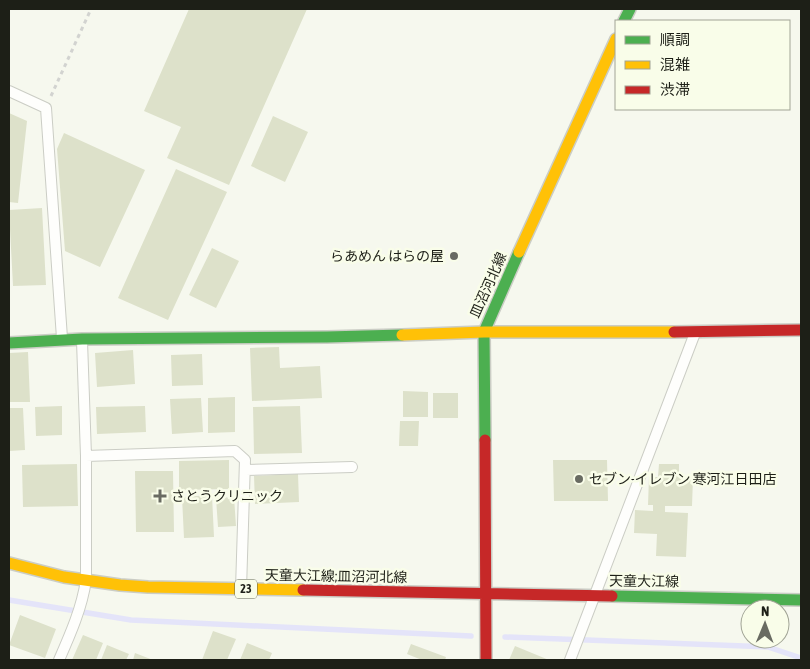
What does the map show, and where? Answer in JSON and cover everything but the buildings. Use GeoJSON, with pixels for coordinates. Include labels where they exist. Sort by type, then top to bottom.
{"type":"FeatureCollection","features":[{"type":"Feature","properties":{"kind":"main road","name":"皿沼河北線"},"geometry":{"type":"LineString","coordinates":[[486,660],[484,332],[490,314],[615,41]]}},
{"type":"Feature","properties":{"kind":"main road"},"geometry":{"type":"LineString","coordinates":[[9,343],[82,339],[327,337],[484,332],[801,330]]}},
{"type":"Feature","properties":{"kind":"main road","name":"天童大江線;皿沼河北線"},"geometry":{"type":"LineString","coordinates":[[9,563],[64,577],[85,586],[120,585],[485,594]]}},
{"type":"Feature","properties":{"kind":"main road","name":"天童大江線"},"geometry":{"type":"LineString","coordinates":[[485,594],[801,600]]}},
{"type":"Feature","properties":{"kind":"lane"},"geometry":{"type":"LineString","coordinates":[[9,91],[46,108],[62,340]]}},
{"type":"Feature","properties":{"kind":"lane"},"geometry":{"type":"LineString","coordinates":[[571,656],[596,595],[695,332]]}},
{"type":"Feature","properties":{"kind":"lane"},"geometry":{"type":"LineString","coordinates":[[59,660],[85,586],[86,456],[82,339]]}},
{"type":"Feature","properties":{"kind":"lane"},"geometry":{"type":"LineString","coordinates":[[86,456],[235,452],[246,460],[241,589]]}},
{"type":"Feature","properties":{"kind":"lane"},"geometry":{"type":"LineString","coordinates":[[245,470],[352,468]]}},
{"type":"Feature","properties":{"kind":"path"},"geometry":{"type":"LineString","coordinates":[[46,108],[91,9]]}},
{"type":"Feature","properties":{"kind":"waterway"},"geometry":{"type":"LineString","coordinates":[[9,600],[131,620],[471,636]]}},
{"type":"Feature","properties":{"kind":"waterway"},"geometry":{"type":"LineString","coordinates":[[505,637],[768,647],[801,658]]}},
{"type":"Feature","properties":{"kind":"traffic: fast"},"geometry":{"type":"LineString","coordinates":[[624,20],[630,9]]}},
{"type":"Feature","properties":{"kind":"traffic: fast"},"geometry":{"type":"LineString","coordinates":[[485,440],[484,332],[519,252]]}},
{"type":"Feature","properties":{"kind":"traffic: fast"},"geometry":{"type":"LineString","coordinates":[[9,343],[82,339],[402,335]]}},
{"type":"Feature","properties":{"kind":"traffic: fast"},"geometry":{"type":"LineString","coordinates":[[612,596],[801,600]]}},
{"type":"Feature","properties":{"kind":"traffic: slow"},"geometry":{"type":"LineString","coordinates":[[519,252],[615,41]]}},
{"type":"Feature","properties":{"kind":"traffic: slow"},"geometry":{"type":"LineString","coordinates":[[402,335],[484,332],[674,332]]}},
{"type":"Feature","properties":{"kind":"traffic: slow"},"geometry":{"type":"LineString","coordinates":[[9,563],[64,577],[120,585],[303,590]]}},
{"type":"Feature","properties":{"kind":"traffic: jam"},"geometry":{"type":"LineString","coordinates":[[674,332],[801,330]]}},
{"type":"Feature","properties":{"kind":"traffic: jam"},"geometry":{"type":"LineString","coordinates":[[485,440],[486,660]]}},
{"type":"Feature","properties":{"kind":"traffic: jam"},"geometry":{"type":"LineString","coordinates":[[303,590],[612,596]]}},
{"type":"Feature","properties":{"kind":"place","name":"らあめん はらの屋"},"geometry":{"type":"Point","coordinates":[454,256]}},
{"type":"Feature","properties":{"kind":"place","name":"セブン-イレブン 寒河江日田店"},"geometry":{"type":"Point","coordinates":[579,479]}},
{"type":"Feature","properties":{"kind":"place","name":"さとうクリニック"},"geometry":{"type":"Point","coordinates":[160,496]}}]}
